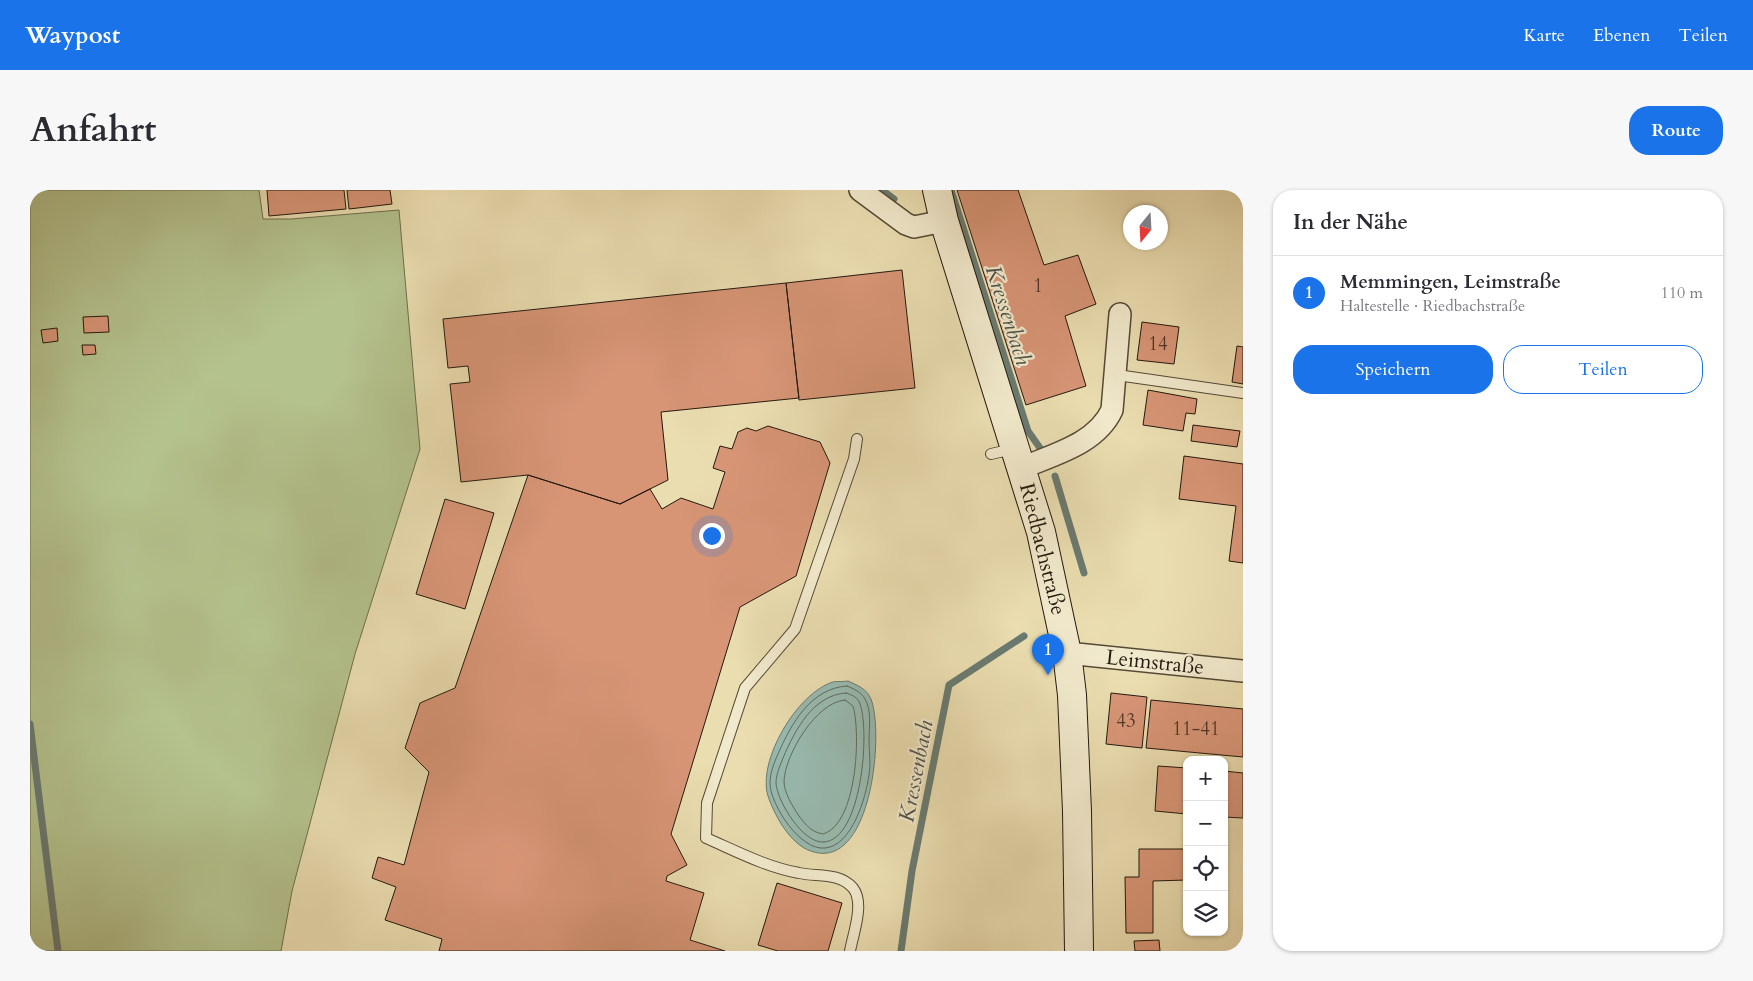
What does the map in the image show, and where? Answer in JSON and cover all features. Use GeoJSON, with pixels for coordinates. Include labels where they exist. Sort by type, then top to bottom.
{"type":"FeatureCollection","features":[{"type":"Feature","properties":{"kind":"street"},"geometry":{"type":"LineString","coordinates":[[860,190],[906,224],[914,227],[944,221]]}},
{"type":"Feature","properties":{"kind":"street","name":"Riedbachstraße"},"geometry":{"type":"LineString","coordinates":[[937,190],[1010,457],[1041,532],[1067,653],[1072,695],[1077,811],[1079,951]]}},
{"type":"Feature","properties":{"kind":"street"},"geometry":{"type":"LineString","coordinates":[[1010,457],[1075,446],[1096,434],[1107,421],[1112,410],[1117,375],[1120,314]]}},
{"type":"Feature","properties":{"kind":"street","name":"Leimstraße"},"geometry":{"type":"LineString","coordinates":[[1067,653],[1243,671]]}},
{"type":"Feature","properties":{"kind":"lane"},"geometry":{"type":"LineString","coordinates":[[1117,375],[1243,393]]}},
{"type":"Feature","properties":{"kind":"lane"},"geometry":{"type":"LineString","coordinates":[[850,951],[858,899],[854,889],[836,877],[798,873],[771,866],[706,838],[706,820],[707,803],[744,688],[795,629],[854,459],[856,438]]}},
{"type":"Feature","properties":{"kind":"green space"},"geometry":{"type":"Polygon","coordinates":[[[30,190],[259,190],[263,219],[291,219],[399,210],[420,449],[355,654],[292,891],[281,951],[30,951],[30,190]]]}},
{"type":"Feature","properties":{"kind":"water"},"geometry":{"type":"Polygon","coordinates":[[[848,681],[864,690],[871,699],[875,717],[876,743],[873,772],[868,800],[858,826],[844,845],[826,853],[804,848],[787,832],[768,796],[766,782],[768,765],[774,747],[783,730],[806,700],[819,689],[833,682],[848,681]]]}},
{"type":"Feature","properties":{"kind":"building"},"geometry":{"type":"Polygon","coordinates":[[[267,190],[344,190],[346,209],[269,216],[267,190]]]}},
{"type":"Feature","properties":{"kind":"building"},"geometry":{"type":"Polygon","coordinates":[[[347,190],[390,190],[392,204],[349,209],[347,190]]]}},
{"type":"Feature","properties":{"kind":"building"},"geometry":{"type":"Polygon","coordinates":[[[957,190],[1018,190],[1044,265],[1078,255],[1096,304],[1065,316],[1086,386],[1026,405],[957,190]]]}},
{"type":"Feature","properties":{"kind":"building"},"geometry":{"type":"Polygon","coordinates":[[[902,270],[915,388],[799,400],[786,283],[902,270]]]}},
{"type":"Feature","properties":{"kind":"building"},"geometry":{"type":"Polygon","coordinates":[[[786,283],[799,398],[661,412],[668,480],[620,504],[528,475],[461,482],[450,384],[470,382],[468,366],[448,368],[443,319],[786,283]]]}},
{"type":"Feature","properties":{"kind":"building"},"geometry":{"type":"Polygon","coordinates":[[[108,316],[109,332],[84,333],[83,317],[108,316]]]}},
{"type":"Feature","properties":{"kind":"building"},"geometry":{"type":"Polygon","coordinates":[[[1142,322],[1179,327],[1174,364],[1137,360],[1142,322]]]}},
{"type":"Feature","properties":{"kind":"building"},"geometry":{"type":"Polygon","coordinates":[[[57,328],[58,341],[43,343],[41,330],[57,328]]]}},
{"type":"Feature","properties":{"kind":"building"},"geometry":{"type":"Polygon","coordinates":[[[82,345],[95,345],[96,354],[83,355],[82,345]]]}},
{"type":"Feature","properties":{"kind":"building"},"geometry":{"type":"Polygon","coordinates":[[[1237,346],[1243,347],[1243,384],[1232,382],[1237,346]]]}},
{"type":"Feature","properties":{"kind":"building"},"geometry":{"type":"Polygon","coordinates":[[[1148,390],[1197,399],[1195,414],[1186,413],[1183,431],[1143,425],[1148,390]]]}},
{"type":"Feature","properties":{"kind":"building"},"geometry":{"type":"Polygon","coordinates":[[[1193,425],[1240,431],[1237,447],[1191,441],[1193,425]]]}},
{"type":"Feature","properties":{"kind":"building"},"geometry":{"type":"Polygon","coordinates":[[[768,426],[820,442],[830,463],[796,576],[740,607],[671,834],[687,865],[667,876],[666,881],[704,893],[690,940],[725,951],[439,951],[442,939],[385,920],[396,887],[372,878],[378,857],[404,865],[429,772],[405,748],[420,703],[455,688],[528,475],[620,504],[650,489],[662,509],[681,498],[713,509],[725,472],[713,468],[720,446],[732,449],[738,432],[747,428],[756,431],[768,426]]]}},
{"type":"Feature","properties":{"kind":"building"},"geometry":{"type":"Polygon","coordinates":[[[1184,456],[1243,464],[1243,563],[1229,561],[1236,506],[1179,499],[1184,456]]]}},
{"type":"Feature","properties":{"kind":"building"},"geometry":{"type":"Polygon","coordinates":[[[445,499],[494,513],[465,609],[416,594],[445,499]]]}},
{"type":"Feature","properties":{"kind":"building"},"geometry":{"type":"Polygon","coordinates":[[[1111,693],[1147,697],[1142,748],[1106,744],[1111,693]]]}},
{"type":"Feature","properties":{"kind":"building"},"geometry":{"type":"Polygon","coordinates":[[[1151,700],[1243,709],[1243,757],[1146,748],[1151,700]]]}},
{"type":"Feature","properties":{"kind":"building"},"geometry":{"type":"Polygon","coordinates":[[[1158,766],[1183,768],[1183,814],[1155,811],[1158,766]]]}},
{"type":"Feature","properties":{"kind":"building"},"geometry":{"type":"Polygon","coordinates":[[[1228,771],[1243,773],[1243,818],[1228,817],[1228,771]]]}},
{"type":"Feature","properties":{"kind":"building"},"geometry":{"type":"Polygon","coordinates":[[[1139,849],[1183,849],[1183,880],[1153,881],[1153,933],[1126,933],[1125,877],[1139,877],[1139,849]]]}},
{"type":"Feature","properties":{"kind":"building"},"geometry":{"type":"Polygon","coordinates":[[[777,883],[842,903],[828,951],[778,951],[758,945],[777,883]]]}},
{"type":"Feature","properties":{"kind":"building"},"geometry":{"type":"Polygon","coordinates":[[[1159,940],[1160,951],[1135,951],[1134,941],[1159,940]]]}},
{"type":"Feature","properties":{"kind":"waterway"},"geometry":{"type":"LineString","coordinates":[[882,190],[894,199]]}},
{"type":"Feature","properties":{"kind":"waterway","name":"Kressenbach"},"geometry":{"type":"LineString","coordinates":[[951,190],[1028,431],[1040,448]]}},
{"type":"Feature","properties":{"kind":"waterway","name":"Kressenbach"},"geometry":{"type":"LineString","coordinates":[[1055,476],[1084,573]]}},
{"type":"Feature","properties":{"kind":"waterway","name":"Kressenbach"},"geometry":{"type":"LineString","coordinates":[[901,951],[912,871],[949,685],[1024,636]]}},
{"type":"Feature","properties":{"kind":"waterway"},"geometry":{"type":"LineString","coordinates":[[30,724],[58,951]]}},
{"type":"Feature","properties":{"kind":"place","name":"Memmingen, Leimstraße"},"geometry":{"type":"Point","coordinates":[1048,675]}}]}
